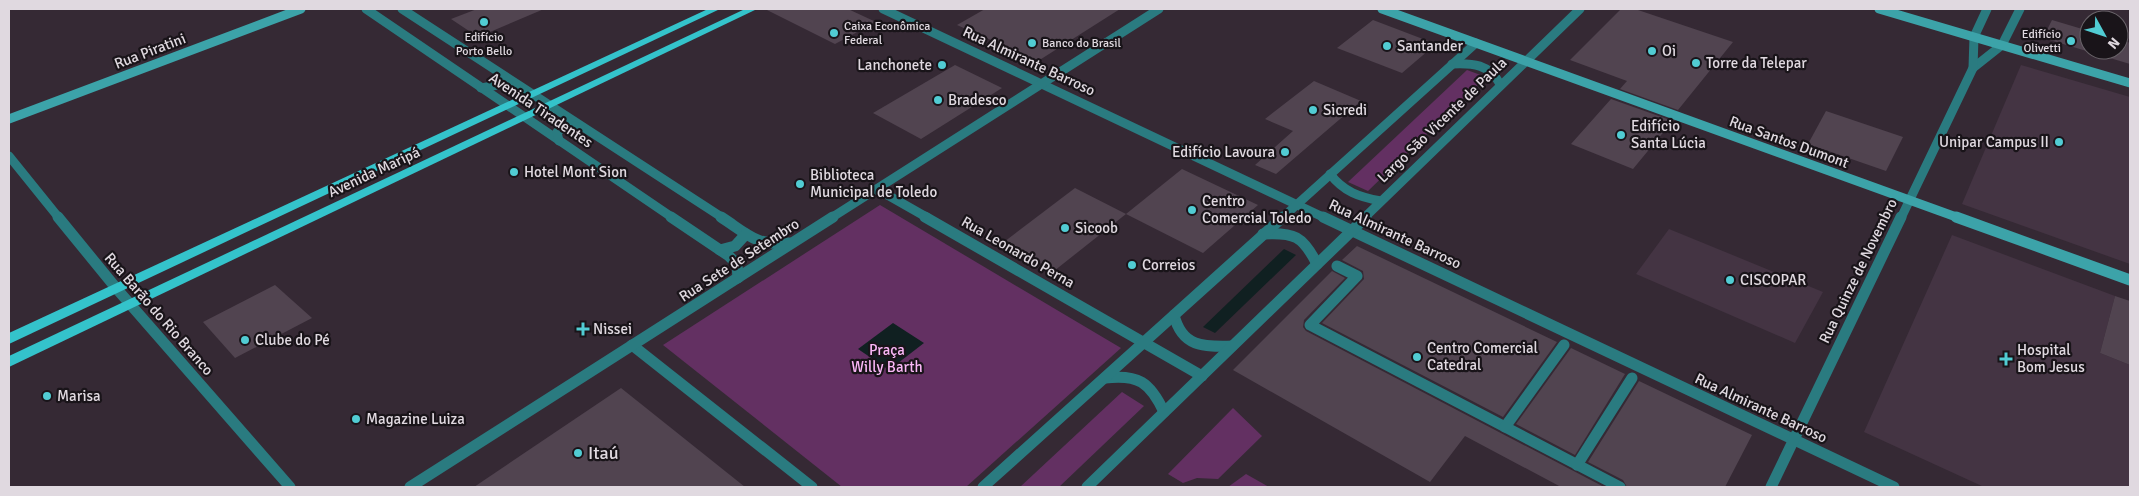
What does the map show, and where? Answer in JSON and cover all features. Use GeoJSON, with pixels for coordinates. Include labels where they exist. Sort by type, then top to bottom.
{"type":"FeatureCollection","features":[{"type":"Feature","properties":{"kind":"main road","name":"Avenida Maripá"},"geometry":{"type":"LineString","coordinates":[[9,339],[715,9]]}},
{"type":"Feature","properties":{"kind":"main road","name":"Avenida Maripá"},"geometry":{"type":"LineString","coordinates":[[9,362],[752,9]]}},
{"type":"Feature","properties":{"kind":"main road"},"geometry":{"type":"LineString","coordinates":[[574,75],[571,81],[578,86],[591,85]]}},
{"type":"Feature","properties":{"kind":"main road"},"geometry":{"type":"LineString","coordinates":[[465,126],[480,126],[486,130],[479,138]]}},
{"type":"Feature","properties":{"kind":"main road"},"geometry":{"type":"LineString","coordinates":[[176,261],[168,269],[176,277],[189,277]]}},
{"type":"Feature","properties":{"kind":"main road"},"geometry":{"type":"LineString","coordinates":[[50,319],[68,317],[74,325],[62,337]]}},
{"type":"Feature","properties":{"kind":"street","name":"Rua Piratini"},"geometry":{"type":"LineString","coordinates":[[9,119],[301,9]]}},
{"type":"Feature","properties":{"kind":"street","name":"Avenida Tiradentes"},"geometry":{"type":"LineString","coordinates":[[366,9],[720,250],[737,264],[738,278]]}},
{"type":"Feature","properties":{"kind":"street","name":"Avenida Tiradentes"},"geometry":{"type":"LineString","coordinates":[[402,9],[758,242],[772,245],[793,243]]}},
{"type":"Feature","properties":{"kind":"street","name":"Rua Almirante Barroso"},"geometry":{"type":"LineString","coordinates":[[883,9],[1894,487]]}},
{"type":"Feature","properties":{"kind":"street","name":"Rua Sete de Setembro"},"geometry":{"type":"LineString","coordinates":[[410,487],[1159,9]]}},
{"type":"Feature","properties":{"kind":"street","name":"Rua Santos Dumont"},"geometry":{"type":"LineString","coordinates":[[1382,9],[2130,280]]}},
{"type":"Feature","properties":{"kind":"street","name":"Largo São Vicente de Paula"},"geometry":{"type":"LineString","coordinates":[[1087,487],[1500,84],[1580,9]]}},
{"type":"Feature","properties":{"kind":"street"},"geometry":{"type":"LineString","coordinates":[[1879,9],[2130,83]]}},
{"type":"Feature","properties":{"kind":"street","name":"Rua Quinze de Novembro"},"geometry":{"type":"LineString","coordinates":[[1771,487],[1973,68],[1974,37],[1987,9]]}},
{"type":"Feature","properties":{"kind":"street","name":"Rua Quinze de Novembro"},"geometry":{"type":"LineString","coordinates":[[1973,68],[2002,45],[2020,9]]}},
{"type":"Feature","properties":{"kind":"street"},"geometry":{"type":"LineString","coordinates":[[983,487],[1476,43]]}},
{"type":"Feature","properties":{"kind":"street"},"geometry":{"type":"LineString","coordinates":[[1452,64],[1466,63],[1485,67],[1494,73],[1500,84]]}},
{"type":"Feature","properties":{"kind":"street"},"geometry":{"type":"LineString","coordinates":[[481,88],[494,87],[504,81],[505,77]]}},
{"type":"Feature","properties":{"kind":"street"},"geometry":{"type":"LineString","coordinates":[[559,141],[557,132],[561,128],[575,126],[584,128]]}},
{"type":"Feature","properties":{"kind":"street","name":"Rua Barão do Rio Branco"},"geometry":{"type":"LineString","coordinates":[[9,156],[130,305],[290,487]]}},
{"type":"Feature","properties":{"kind":"street","name":"Largo São Vicente de Paula"},"geometry":{"type":"LineString","coordinates":[[1330,174],[1338,186],[1346,191],[1362,198],[1381,201]]}},
{"type":"Feature","properties":{"kind":"street","name":"Rua Leonardo Perna"},"geometry":{"type":"LineString","coordinates":[[877,189],[1202,376]]}},
{"type":"Feature","properties":{"kind":"street"},"geometry":{"type":"LineString","coordinates":[[1263,234],[1275,233],[1296,236],[1307,244],[1316,264]]}},
{"type":"Feature","properties":{"kind":"street"},"geometry":{"type":"LineString","coordinates":[[720,250],[740,243],[746,234]]}},
{"type":"Feature","properties":{"kind":"street"},"geometry":{"type":"LineString","coordinates":[[1337,266],[1357,276],[1310,325],[1620,487]]}},
{"type":"Feature","properties":{"kind":"street"},"geometry":{"type":"LineString","coordinates":[[1174,315],[1180,332],[1191,342],[1201,345],[1232,346]]}},
{"type":"Feature","properties":{"kind":"street"},"geometry":{"type":"LineString","coordinates":[[632,345],[812,487]]}},
{"type":"Feature","properties":{"kind":"street"},"geometry":{"type":"LineString","coordinates":[[1505,427],[1564,345]]}},
{"type":"Feature","properties":{"kind":"street"},"geometry":{"type":"LineString","coordinates":[[1105,378],[1127,377],[1145,382],[1156,393],[1164,412]]}},
{"type":"Feature","properties":{"kind":"street"},"geometry":{"type":"LineString","coordinates":[[1577,465],[1632,378]]}},
{"type":"Feature","properties":{"kind":"shaded area","name":"Unipar Campus II"},"geometry":{"type":"Polygon","coordinates":[[[2021,65],[2130,97],[2130,264],[1962,204],[2021,65]]]}},
{"type":"Feature","properties":{"kind":"shaded area"},"geometry":{"type":"Polygon","coordinates":[[[1669,229],[1823,292],[1795,343],[1636,274],[1669,229]]]}},
{"type":"Feature","properties":{"kind":"shaded area","name":"Hospital Bom Jesus"},"geometry":{"type":"Polygon","coordinates":[[[1952,235],[2115,296],[2100,353],[2130,365],[2130,487],[1984,487],[1864,432],[1952,235]]]}},
{"type":"Feature","properties":{"kind":"shaded area"},"geometry":{"type":"Polygon","coordinates":[[[1284,249],[1296,255],[1215,333],[1203,327],[1284,249]]]}},
{"type":"Feature","properties":{"kind":"shaded area"},"geometry":{"type":"Polygon","coordinates":[[[893,323],[924,343],[889,370],[858,349],[893,323]]]}},
{"type":"Feature","properties":{"kind":"green space"},"geometry":{"type":"Polygon","coordinates":[[[1467,70],[1486,77],[1368,191],[1348,182],[1467,70]]]}},
{"type":"Feature","properties":{"kind":"green space","name":"Praça Willy Barth"},"geometry":{"type":"Polygon","coordinates":[[[880,205],[1121,348],[966,487],[842,487],[663,345],[880,205]]]}},
{"type":"Feature","properties":{"kind":"green space"},"geometry":{"type":"Polygon","coordinates":[[[1122,392],[1144,406],[1059,487],[1020,487],[1122,392]]]}},
{"type":"Feature","properties":{"kind":"green space"},"geometry":{"type":"Polygon","coordinates":[[[1233,408],[1262,436],[1218,479],[1197,478],[1183,483],[1168,474],[1233,408]]]}},
{"type":"Feature","properties":{"kind":"green space"},"geometry":{"type":"Polygon","coordinates":[[[1246,474],[1269,487],[1228,487],[1246,474]]]}},
{"type":"Feature","properties":{"kind":"building","name":"Edifício Porto Bello"},"geometry":{"type":"Polygon","coordinates":[[[477,9],[544,9],[478,37],[451,19],[477,9]]]}},
{"type":"Feature","properties":{"kind":"building","name":"Caixa Econômica Federal"},"geometry":{"type":"Polygon","coordinates":[[[765,9],[848,9],[876,22],[835,44],[765,9]]]}},
{"type":"Feature","properties":{"kind":"building","name":"Banco do Brasil"},"geometry":{"type":"Polygon","coordinates":[[[985,9],[1120,9],[1038,61],[957,25],[985,9]]]}},
{"type":"Feature","properties":{"kind":"building","name":"Oi"},"geometry":{"type":"Polygon","coordinates":[[[1621,9],[1635,9],[1733,42],[1678,110],[1620,89],[1627,81],[1570,60],[1621,9]]]}},
{"type":"Feature","properties":{"kind":"building","name":"Santander"},"geometry":{"type":"Polygon","coordinates":[[[1373,20],[1436,44],[1402,73],[1337,48],[1373,20]]]}},
{"type":"Feature","properties":{"kind":"building"},"geometry":{"type":"Polygon","coordinates":[[[2052,20],[2079,28],[2079,49],[2043,38],[2052,20]]]}},
{"type":"Feature","properties":{"kind":"building"},"geometry":{"type":"Polygon","coordinates":[[[2129,43],[2130,43],[2130,64],[2117,60],[2129,60],[2129,43]]]}},
{"type":"Feature","properties":{"kind":"building","name":"Bradesco"},"geometry":{"type":"Polygon","coordinates":[[[955,65],[1002,88],[921,139],[873,113],[955,65]]]}},
{"type":"Feature","properties":{"kind":"building","name":"Sicredi"},"geometry":{"type":"Polygon","coordinates":[[[1314,81],[1361,101],[1276,174],[1255,165],[1293,131],[1265,119],[1314,81]]]}},
{"type":"Feature","properties":{"kind":"building","name":"Edifício Santa Lúcia"},"geometry":{"type":"Polygon","coordinates":[[[1611,99],[1670,120],[1663,128],[1666,129],[1633,169],[1571,144],[1611,99]]]}},
{"type":"Feature","properties":{"kind":"building"},"geometry":{"type":"Polygon","coordinates":[[[1826,111],[1903,137],[1886,171],[1808,144],[1826,111]]]}},
{"type":"Feature","properties":{"kind":"building","name":"Centro Comercial Toledo"},"geometry":{"type":"Polygon","coordinates":[[[1182,169],[1258,205],[1203,253],[1126,214],[1182,169]]]}},
{"type":"Feature","properties":{"kind":"building","name":"Sicoob"},"geometry":{"type":"Polygon","coordinates":[[[1075,188],[1126,214],[1054,271],[1004,242],[1075,188]]]}},
{"type":"Feature","properties":{"kind":"building"},"geometry":{"type":"Polygon","coordinates":[[[1357,246],[1557,342],[1503,417],[1322,323],[1364,279],[1363,271],[1342,260],[1357,246]]]}},
{"type":"Feature","properties":{"kind":"building"},"geometry":{"type":"Polygon","coordinates":[[[1332,271],[1345,278],[1304,320],[1303,327],[1306,331],[1604,487],[1561,487],[1465,436],[1430,482],[1233,370],[1332,271]]]}},
{"type":"Feature","properties":{"kind":"building","name":"Clube do Pé"},"geometry":{"type":"Polygon","coordinates":[[[275,285],[312,318],[235,358],[203,322],[275,285]]]}},
{"type":"Feature","properties":{"kind":"building"},"geometry":{"type":"Polygon","coordinates":[[[2115,296],[2130,301],[2130,365],[2100,353],[2115,296]]]}},
{"type":"Feature","properties":{"kind":"building"},"geometry":{"type":"Polygon","coordinates":[[[1571,348],[1625,374],[1575,455],[1516,424],[1571,348]]]}},
{"type":"Feature","properties":{"kind":"building"},"geometry":{"type":"Polygon","coordinates":[[[1639,381],[1752,435],[1725,487],[1627,487],[1623,480],[1588,462],[1639,381]]]}},
{"type":"Feature","properties":{"kind":"building","name":"Itaú"},"geometry":{"type":"Polygon","coordinates":[[[621,388],[745,487],[474,487],[621,388]]]}},
{"type":"Feature","properties":{"kind":"place","name":"Edifício Porto Bello"},"geometry":{"type":"Point","coordinates":[484,22]}},
{"type":"Feature","properties":{"kind":"place","name":"Caixa Econômica Federal"},"geometry":{"type":"Point","coordinates":[834,33]}},
{"type":"Feature","properties":{"kind":"place","name":"Edifício Olivetti"},"geometry":{"type":"Point","coordinates":[2071,41]}},
{"type":"Feature","properties":{"kind":"place","name":"Banco do Brasil"},"geometry":{"type":"Point","coordinates":[1032,43]}},
{"type":"Feature","properties":{"kind":"place","name":"Santander"},"geometry":{"type":"Point","coordinates":[1387,46]}},
{"type":"Feature","properties":{"kind":"place","name":"Oi"},"geometry":{"type":"Point","coordinates":[1652,51]}},
{"type":"Feature","properties":{"kind":"place","name":"Torre da Telepar"},"geometry":{"type":"Point","coordinates":[1696,63]}},
{"type":"Feature","properties":{"kind":"place","name":"Lanchonete"},"geometry":{"type":"Point","coordinates":[942,65]}},
{"type":"Feature","properties":{"kind":"place","name":"Bradesco"},"geometry":{"type":"Point","coordinates":[938,100]}},
{"type":"Feature","properties":{"kind":"place","name":"Sicredi"},"geometry":{"type":"Point","coordinates":[1313,110]}},
{"type":"Feature","properties":{"kind":"place","name":"Edifício Santa Lúcia"},"geometry":{"type":"Point","coordinates":[1621,135]}},
{"type":"Feature","properties":{"kind":"place","name":"Unipar Campus II"},"geometry":{"type":"Point","coordinates":[2059,142]}},
{"type":"Feature","properties":{"kind":"place","name":"Edifício Lavoura"},"geometry":{"type":"Point","coordinates":[1285,152]}},
{"type":"Feature","properties":{"kind":"place","name":"Hotel Mont Sion"},"geometry":{"type":"Point","coordinates":[514,172]}},
{"type":"Feature","properties":{"kind":"place","name":"Biblioteca Municipal de Toledo"},"geometry":{"type":"Point","coordinates":[800,184]}},
{"type":"Feature","properties":{"kind":"place","name":"Centro Comercial Toledo"},"geometry":{"type":"Point","coordinates":[1192,210]}},
{"type":"Feature","properties":{"kind":"place","name":"Sicoob"},"geometry":{"type":"Point","coordinates":[1065,228]}},
{"type":"Feature","properties":{"kind":"place","name":"Correios"},"geometry":{"type":"Point","coordinates":[1132,265]}},
{"type":"Feature","properties":{"kind":"place","name":"CISCOPAR"},"geometry":{"type":"Point","coordinates":[1730,280]}},
{"type":"Feature","properties":{"kind":"place","name":"Nissei"},"geometry":{"type":"Point","coordinates":[583,329]}},
{"type":"Feature","properties":{"kind":"place","name":"Clube do Pé"},"geometry":{"type":"Point","coordinates":[245,340]}},
{"type":"Feature","properties":{"kind":"place","name":"Centro Comercial Catedral"},"geometry":{"type":"Point","coordinates":[1417,357]}},
{"type":"Feature","properties":{"kind":"place","name":"Hospital Bom Jesus"},"geometry":{"type":"Point","coordinates":[2006,359]}},
{"type":"Feature","properties":{"kind":"place","name":"Marisa"},"geometry":{"type":"Point","coordinates":[47,396]}},
{"type":"Feature","properties":{"kind":"place","name":"Magazine Luiza"},"geometry":{"type":"Point","coordinates":[356,419]}},
{"type":"Feature","properties":{"kind":"place","name":"Itaú"},"geometry":{"type":"Point","coordinates":[578,453]}}]}
